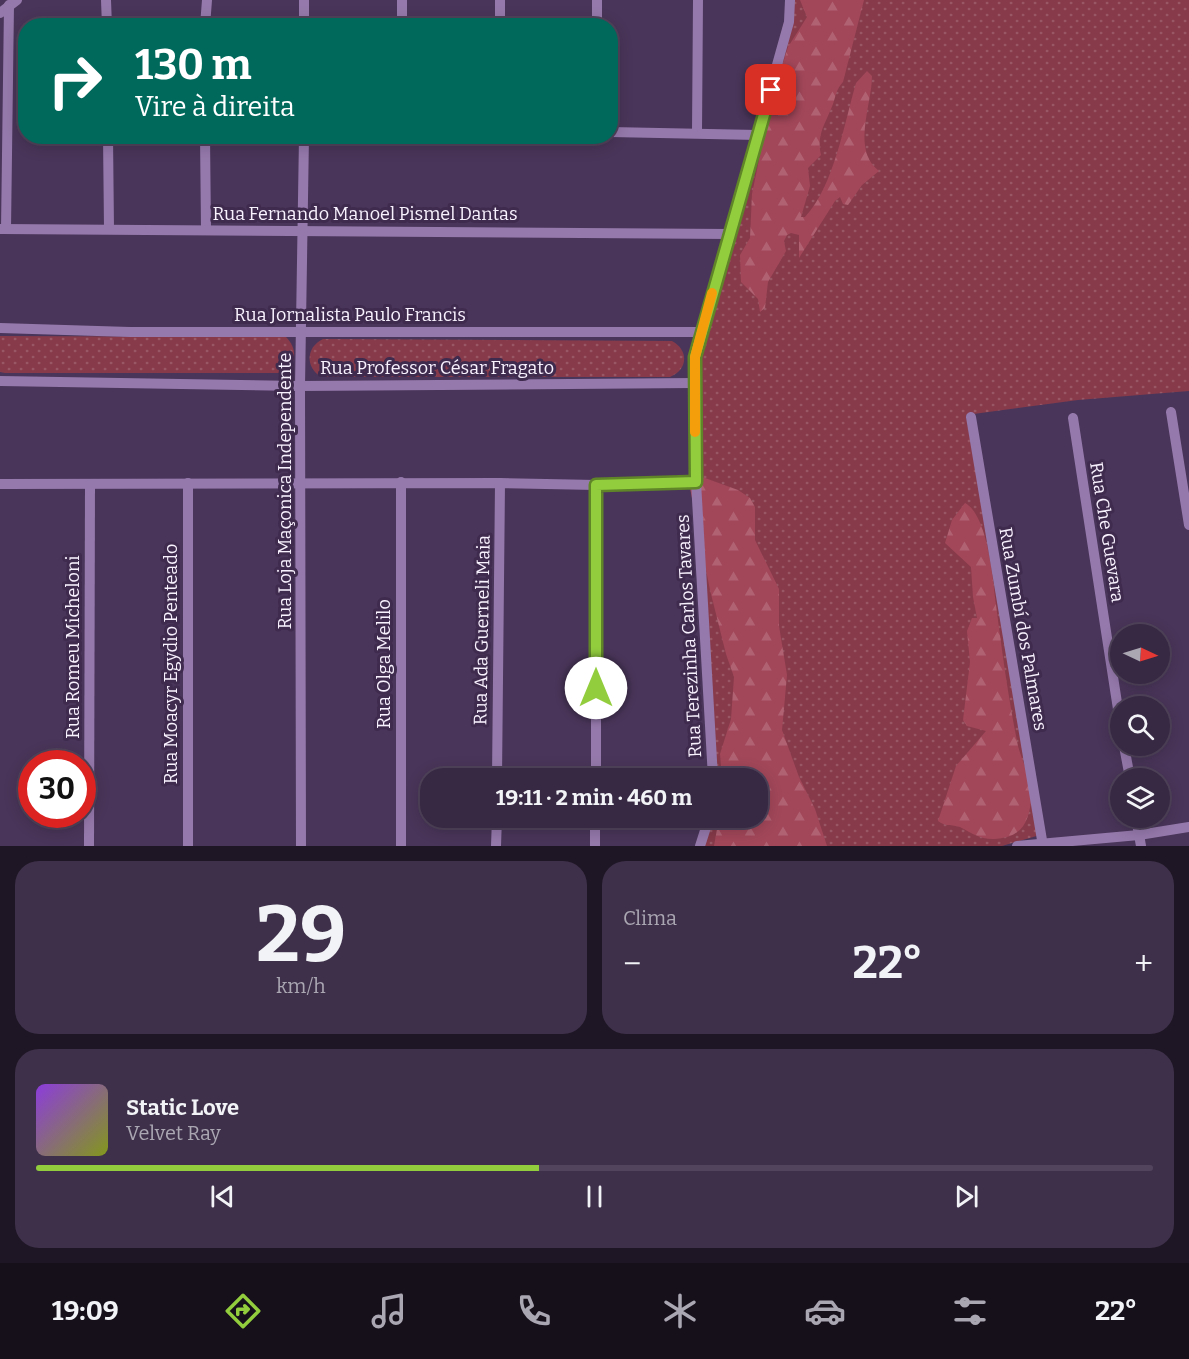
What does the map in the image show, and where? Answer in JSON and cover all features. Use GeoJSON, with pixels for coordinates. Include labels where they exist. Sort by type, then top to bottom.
{"type":"FeatureCollection","features":[{"type":"Feature","properties":{"kind":"street"},"geometry":{"type":"LineString","coordinates":[[106,0],[107,18]]}},
{"type":"Feature","properties":{"kind":"street"},"geometry":{"type":"LineString","coordinates":[[206,18],[207,0]]}},
{"type":"Feature","properties":{"kind":"street"},"geometry":{"type":"LineString","coordinates":[[304,0],[304,18]]}},
{"type":"Feature","properties":{"kind":"street"},"geometry":{"type":"LineString","coordinates":[[402,0],[402,18]]}},
{"type":"Feature","properties":{"kind":"street"},"geometry":{"type":"LineString","coordinates":[[500,0],[500,18]]}},
{"type":"Feature","properties":{"kind":"street"},"geometry":{"type":"LineString","coordinates":[[597,0],[597,18]]}},
{"type":"Feature","properties":{"kind":"street"},"geometry":{"type":"LineString","coordinates":[[697,132],[698,0]]}},
{"type":"Feature","properties":{"kind":"street","name":"Rua Terezinha Carlos Tavares"},"geometry":{"type":"LineString","coordinates":[[712,768],[696,482],[695,357],[700,332],[789,22],[790,0]]}},
{"type":"Feature","properties":{"kind":"street"},"geometry":{"type":"LineString","coordinates":[[0,14],[13,3]]}},
{"type":"Feature","properties":{"kind":"street"},"geometry":{"type":"LineString","coordinates":[[3,229],[13,3]]}},
{"type":"Feature","properties":{"kind":"street"},"geometry":{"type":"LineString","coordinates":[[618,132],[758,135]]}},
{"type":"Feature","properties":{"kind":"street"},"geometry":{"type":"LineString","coordinates":[[108,144],[109,229]]}},
{"type":"Feature","properties":{"kind":"street"},"geometry":{"type":"LineString","coordinates":[[205,144],[206,230]]}},
{"type":"Feature","properties":{"kind":"street","name":"Rua Loja Maçonica Independente"},"geometry":{"type":"LineString","coordinates":[[301,846],[300,386],[304,144]]}},
{"type":"Feature","properties":{"kind":"street","name":"Rua Fernando Manoel Pismel Dantas"},"geometry":{"type":"LineString","coordinates":[[3,229],[730,234]]}},
{"type":"Feature","properties":{"kind":"street","name":"Rua Jornalista Paulo Francis"},"geometry":{"type":"LineString","coordinates":[[0,328],[301,332],[700,332]]}},
{"type":"Feature","properties":{"kind":"street","name":"Rua Professor César Fragato"},"geometry":{"type":"LineString","coordinates":[[0,381],[300,386],[694,383]]}},
{"type":"Feature","properties":{"kind":"street"},"geometry":{"type":"LineString","coordinates":[[1171,412],[1189,525]]}},
{"type":"Feature","properties":{"kind":"street","name":"Rua Zumbí dos Palmares"},"geometry":{"type":"LineString","coordinates":[[971,417],[1043,845]]}},
{"type":"Feature","properties":{"kind":"street","name":"Rua Che Guevara"},"geometry":{"type":"LineString","coordinates":[[1073,418],[1116,696]]}},
{"type":"Feature","properties":{"kind":"street"},"geometry":{"type":"LineString","coordinates":[[0,484],[401,482],[596,485],[696,482]]}},
{"type":"Feature","properties":{"kind":"street","name":"Rua Olga Melilo"},"geometry":{"type":"LineString","coordinates":[[401,482],[401,846]]}},
{"type":"Feature","properties":{"kind":"street","name":"Rua Moacyr Egydio Penteado"},"geometry":{"type":"LineString","coordinates":[[188,483],[188,846]]}},
{"type":"Feature","properties":{"kind":"street","name":"Rua Ada Guerneli Maia"},"geometry":{"type":"LineString","coordinates":[[496,768],[500,483]]}},
{"type":"Feature","properties":{"kind":"street","name":"Rua Romeu Micheloni"},"geometry":{"type":"LineString","coordinates":[[89,846],[90,485]]}},
{"type":"Feature","properties":{"kind":"street"},"geometry":{"type":"LineString","coordinates":[[596,485],[596,768]]}},
{"type":"Feature","properties":{"kind":"street"},"geometry":{"type":"LineString","coordinates":[[1017,846],[1140,841],[1189,827]]}},
{"type":"Feature","properties":{"kind":"street"},"geometry":{"type":"LineString","coordinates":[[496,828],[496,846]]}},
{"type":"Feature","properties":{"kind":"street"},"geometry":{"type":"LineString","coordinates":[[595,846],[596,828]]}},
{"type":"Feature","properties":{"kind":"street"},"geometry":{"type":"LineString","coordinates":[[700,846],[706,828]]}},
{"type":"Feature","properties":{"kind":"shaded area"},"geometry":{"type":"Polygon","coordinates":[[[790,0],[1189,0],[1189,391],[1078,400],[966,415],[1040,835],[1002,846],[700,846],[706,828],[768,828],[768,768],[713,768],[695,357],[790,0]]]}},
{"type":"Feature","properties":{"kind":"shaded area"},"geometry":{"type":"Polygon","coordinates":[[[0,336],[286,337],[294,350],[294,355],[292,364],[285,373],[5,373],[0,372],[0,336]]]}},
{"type":"Feature","properties":{"kind":"shaded area"},"geometry":{"type":"Polygon","coordinates":[[[323,339],[672,341],[681,349],[684,360],[680,370],[670,377],[321,377],[312,368],[310,357],[313,347],[323,339]]]}},
{"type":"Feature","properties":{"kind":"green space"},"geometry":{"type":"Polygon","coordinates":[[[800,0],[864,0],[843,82],[821,135],[821,155],[808,168],[810,186],[801,217],[805,217],[824,189],[837,154],[856,83],[867,71],[872,76],[864,139],[871,162],[879,171],[862,185],[848,205],[843,204],[840,197],[835,201],[799,258],[799,235],[791,233],[787,235],[784,241],[786,251],[768,282],[765,308],[760,312],[758,299],[741,282],[740,255],[750,238],[752,194],[771,101],[788,47],[807,17],[800,0]]]}},
{"type":"Feature","properties":{"kind":"green space"},"geometry":{"type":"Polygon","coordinates":[[[694,474],[738,490],[750,498],[755,507],[755,540],[779,589],[779,626],[787,675],[782,730],[799,777],[815,809],[827,846],[714,846],[717,828],[768,828],[768,768],[721,768],[720,754],[731,719],[734,677],[710,590],[690,478],[694,474]]]}},
{"type":"Feature","properties":{"kind":"green space"},"geometry":{"type":"Polygon","coordinates":[[[965,503],[973,510],[979,521],[988,550],[1018,747],[1032,789],[1029,812],[1023,826],[1012,835],[993,839],[980,837],[960,827],[938,821],[956,766],[986,731],[967,726],[963,720],[970,662],[967,631],[972,618],[977,618],[971,567],[945,543],[952,520],[965,503]]]}},
{"type":"Feature","properties":{"kind":"slow traffic"},"geometry":{"type":"LineString","coordinates":[[695,432],[695,357],[712,293]]}},
{"type":"Feature","properties":{"kind":"route"},"geometry":{"type":"LineString","coordinates":[[596,688],[596,485],[696,482],[695,357],[700,332],[771,90]]}}]}
